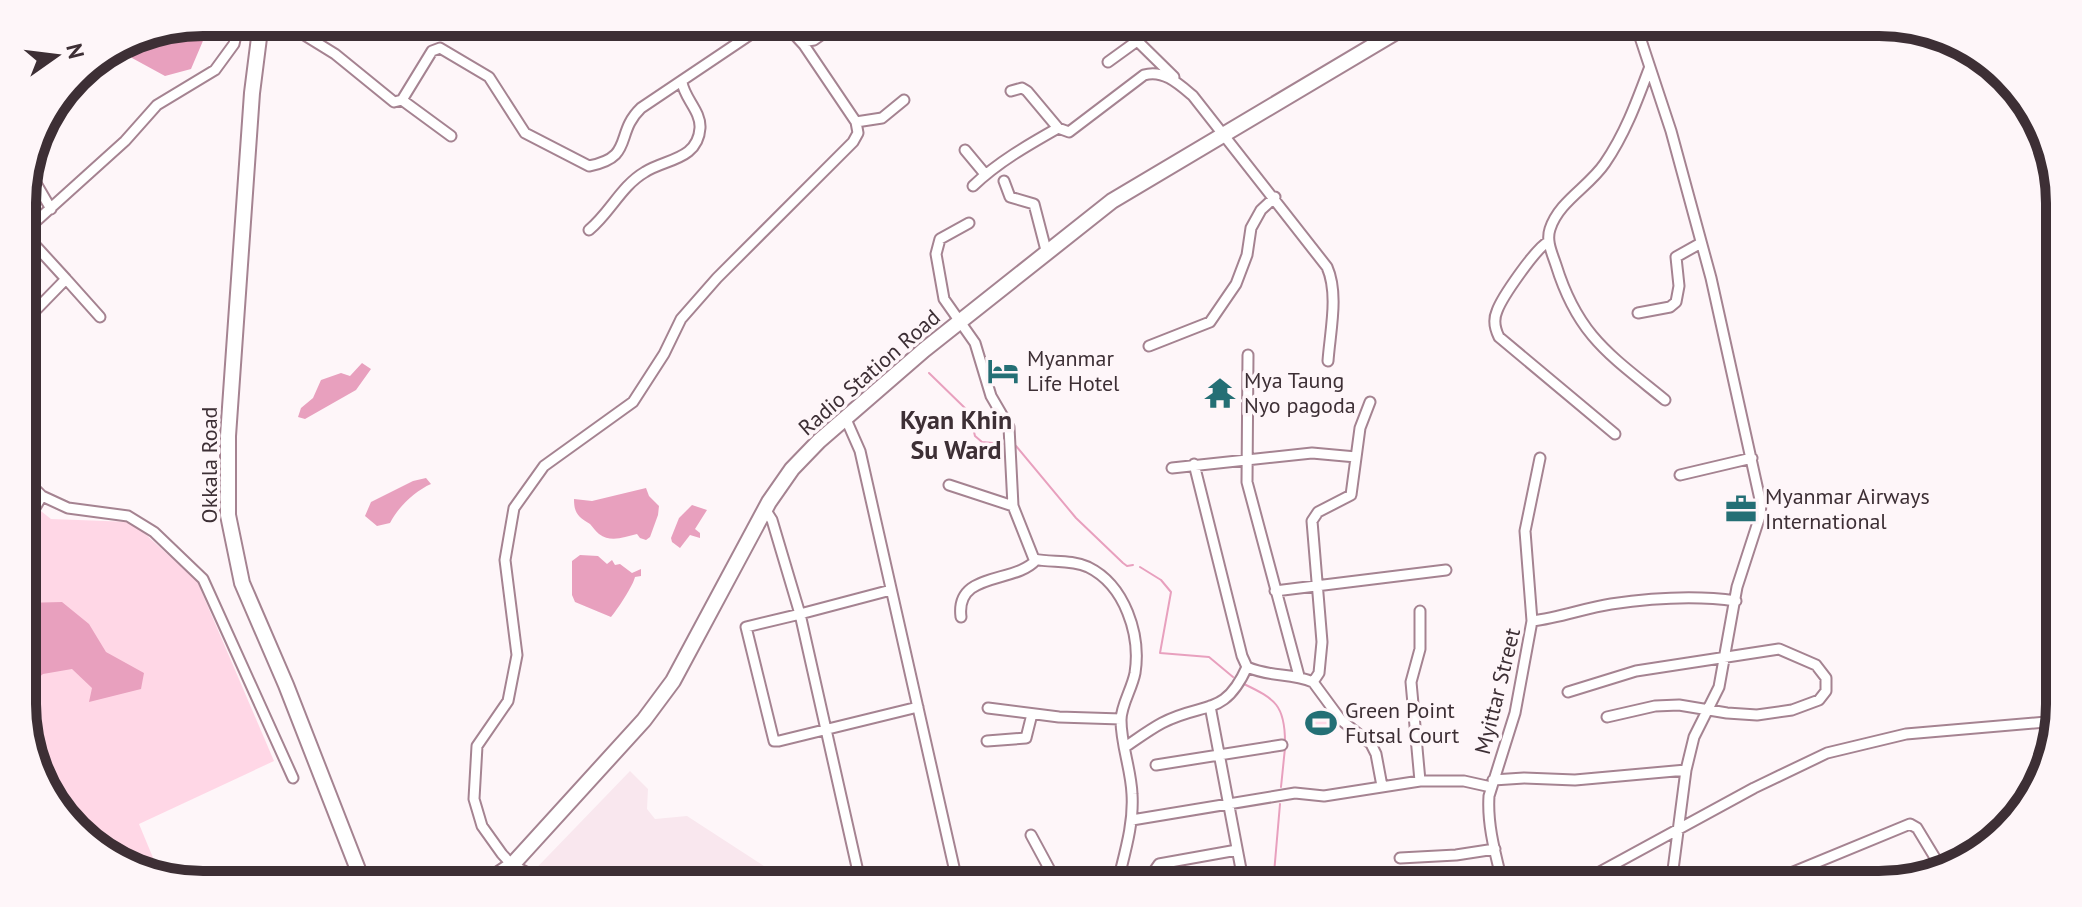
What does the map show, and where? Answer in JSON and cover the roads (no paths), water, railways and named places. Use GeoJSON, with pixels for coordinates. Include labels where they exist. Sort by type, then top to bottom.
{"type":"FeatureCollection","features":[{"type":"Feature","properties":{"kind":"main road","name":"Okkala Road"},"geometry":{"type":"LineString","coordinates":[[259,36],[252,93],[228,436],[228,515],[242,583],[286,685],[359,871]]}},
{"type":"Feature","properties":{"kind":"main road","name":"Radio Station Road"},"geometry":{"type":"LineString","coordinates":[[503,871],[512,865],[644,720],[673,681],[765,509],[792,469],[845,417],[1112,201],[1389,36]]}},
{"type":"Feature","properties":{"kind":"street"},"geometry":{"type":"LineString","coordinates":[[36,221],[125,141],[157,105],[215,70],[234,44],[236,36]]}},
{"type":"Feature","properties":{"kind":"street"},"geometry":{"type":"LineString","coordinates":[[306,36],[335,54],[394,102],[402,100],[432,51],[440,48],[489,77],[525,133],[589,166],[614,157],[636,113],[749,36]]}},
{"type":"Feature","properties":{"kind":"street"},"geometry":{"type":"LineString","coordinates":[[524,871],[512,865],[482,826],[474,799],[477,746],[508,701],[517,655],[505,560],[514,508],[544,466],[633,402],[664,354],[681,319],[717,278],[853,142],[858,133],[856,122],[796,36]]}},
{"type":"Feature","properties":{"kind":"street"},"geometry":{"type":"LineString","coordinates":[[802,42],[821,36]]}},
{"type":"Feature","properties":{"kind":"street"},"geometry":{"type":"LineString","coordinates":[[1132,36],[1223,133],[1327,267],[1332,278],[1328,361]]}},
{"type":"Feature","properties":{"kind":"street"},"geometry":{"type":"LineString","coordinates":[[1639,36],[1671,131],[1701,243],[1759,488],[1760,516],[1737,587],[1719,687],[1694,737],[1686,770],[1673,871]]}},
{"type":"Feature","properties":{"kind":"street"},"geometry":{"type":"LineString","coordinates":[[1108,62],[1137,41]]}},
{"type":"Feature","properties":{"kind":"street"},"geometry":{"type":"LineString","coordinates":[[1649,69],[1635,107],[1604,166],[1562,209],[1550,229],[1548,242],[1565,294],[1579,320],[1597,344],[1665,400]]}},
{"type":"Feature","properties":{"kind":"street"},"geometry":{"type":"LineString","coordinates":[[1011,91],[1019,88],[1027,91],[1058,128],[1069,132],[1144,75],[1154,72],[1184,88]]}},
{"type":"Feature","properties":{"kind":"street"},"geometry":{"type":"LineString","coordinates":[[589,230],[608,214],[635,179],[647,170],[684,156],[692,146],[700,129],[698,117],[683,90],[682,82]]}},
{"type":"Feature","properties":{"kind":"street"},"geometry":{"type":"LineString","coordinates":[[402,100],[451,136]]}},
{"type":"Feature","properties":{"kind":"street"},"geometry":{"type":"LineString","coordinates":[[856,122],[882,118],[904,100]]}},
{"type":"Feature","properties":{"kind":"street"},"geometry":{"type":"LineString","coordinates":[[973,186],[1023,147],[1058,128]]}},
{"type":"Feature","properties":{"kind":"street"},"geometry":{"type":"LineString","coordinates":[[965,150],[985,174]]}},
{"type":"Feature","properties":{"kind":"street"},"geometry":{"type":"LineString","coordinates":[[1004,181],[1010,197],[1034,204],[1047,254]]}},
{"type":"Feature","properties":{"kind":"street"},"geometry":{"type":"LineString","coordinates":[[37,185],[51,209]]}},
{"type":"Feature","properties":{"kind":"street"},"geometry":{"type":"LineString","coordinates":[[1149,346],[1210,322],[1236,284],[1247,255],[1251,228],[1261,210],[1275,197]]}},
{"type":"Feature","properties":{"kind":"street"},"geometry":{"type":"LineString","coordinates":[[969,223],[940,239],[936,254],[944,299],[975,343],[991,396],[1009,427],[1013,506],[1036,560]]}},
{"type":"Feature","properties":{"kind":"street"},"geometry":{"type":"LineString","coordinates":[[1548,242],[1538,248],[1497,310],[1496,329],[1499,337],[1615,434]]}},
{"type":"Feature","properties":{"kind":"street"},"geometry":{"type":"LineString","coordinates":[[1638,313],[1670,307],[1676,302],[1679,286],[1676,257],[1701,243]]}},
{"type":"Feature","properties":{"kind":"street"},"geometry":{"type":"LineString","coordinates":[[36,246],[100,317]]}},
{"type":"Feature","properties":{"kind":"street"},"geometry":{"type":"LineString","coordinates":[[36,310],[66,279]]}},
{"type":"Feature","properties":{"kind":"street"},"geometry":{"type":"LineString","coordinates":[[1248,355],[1247,482],[1299,676]]}},
{"type":"Feature","properties":{"kind":"street"},"geometry":{"type":"LineString","coordinates":[[1313,682],[1319,673],[1322,642],[1312,521],[1318,512],[1351,495],[1360,428],[1370,402]]}},
{"type":"Feature","properties":{"kind":"street"},"geometry":{"type":"LineString","coordinates":[[845,417],[860,451],[956,871]]}},
{"type":"Feature","properties":{"kind":"street"},"geometry":{"type":"LineString","coordinates":[[1172,468],[1312,453],[1356,457]]}},
{"type":"Feature","properties":{"kind":"street","name":"Myittar Street"},"geometry":{"type":"LineString","coordinates":[[1500,871],[1488,808],[1492,784],[1515,713],[1532,621],[1525,531],[1540,458]]}},
{"type":"Feature","properties":{"kind":"street"},"geometry":{"type":"LineString","coordinates":[[1680,475],[1752,458]]}},
{"type":"Feature","properties":{"kind":"street"},"geometry":{"type":"LineString","coordinates":[[1194,464],[1247,667],[1273,676],[1299,676],[1313,682],[1341,720],[1371,744],[1382,786]]}},
{"type":"Feature","properties":{"kind":"street"},"geometry":{"type":"LineString","coordinates":[[949,485],[1013,506]]}},
{"type":"Feature","properties":{"kind":"street"},"geometry":{"type":"LineString","coordinates":[[36,490],[68,508],[128,516],[154,532],[203,579],[293,778]]}},
{"type":"Feature","properties":{"kind":"street"},"geometry":{"type":"LineString","coordinates":[[36,506],[42,496]]}},
{"type":"Feature","properties":{"kind":"street"},"geometry":{"type":"LineString","coordinates":[[765,509],[772,520],[800,614],[858,871]]}},
{"type":"Feature","properties":{"kind":"street"},"geometry":{"type":"LineString","coordinates":[[961,617],[960,604],[965,593],[990,580],[1030,566],[1036,560],[1060,560],[1088,567],[1111,584],[1136,639],[1135,674],[1121,719],[1132,791],[1132,820],[1120,871]]}},
{"type":"Feature","properties":{"kind":"street"},"geometry":{"type":"LineString","coordinates":[[1275,591],[1446,570]]}},
{"type":"Feature","properties":{"kind":"street"},"geometry":{"type":"LineString","coordinates":[[891,590],[746,627],[774,741],[918,707]]}},
{"type":"Feature","properties":{"kind":"street"},"geometry":{"type":"LineString","coordinates":[[1532,621],[1609,604],[1707,597],[1736,601]]}},
{"type":"Feature","properties":{"kind":"street"},"geometry":{"type":"LineString","coordinates":[[1420,611],[1420,649],[1411,682],[1420,781]]}},
{"type":"Feature","properties":{"kind":"street"},"geometry":{"type":"LineString","coordinates":[[1568,692],[1636,671],[1779,649],[1816,665],[1826,678],[1826,691],[1819,700],[1792,710],[1757,715],[1679,705],[1655,706],[1607,717]]}},
{"type":"Feature","properties":{"kind":"street"},"geometry":{"type":"LineString","coordinates":[[1125,747],[1163,722],[1224,702],[1237,688],[1247,667]]}},
{"type":"Feature","properties":{"kind":"street"},"geometry":{"type":"LineString","coordinates":[[1210,706],[1241,871]]}},
{"type":"Feature","properties":{"kind":"street"},"geometry":{"type":"LineString","coordinates":[[988,708],[1059,717],[1121,719]]}},
{"type":"Feature","properties":{"kind":"street"},"geometry":{"type":"LineString","coordinates":[[987,741],[1026,738],[1032,714]]}},
{"type":"Feature","properties":{"kind":"street"},"geometry":{"type":"LineString","coordinates":[[1601,871],[1827,753],[1906,734],[2045,722]]}},
{"type":"Feature","properties":{"kind":"street"},"geometry":{"type":"LineString","coordinates":[[1156,765],[1282,745]]}},
{"type":"Feature","properties":{"kind":"street"},"geometry":{"type":"LineString","coordinates":[[1132,820],[1295,793],[1324,796],[1420,781],[1492,784],[1524,778],[1588,780],[1686,770]]}},
{"type":"Feature","properties":{"kind":"street"},"geometry":{"type":"LineString","coordinates":[[1796,871],[1910,824],[1917,828],[1937,861]]}},
{"type":"Feature","properties":{"kind":"street"},"geometry":{"type":"LineString","coordinates":[[1031,835],[1050,871]]}},
{"type":"Feature","properties":{"kind":"street"},"geometry":{"type":"LineString","coordinates":[[1400,858],[1495,849]]}},
{"type":"Feature","properties":{"kind":"street"},"geometry":{"type":"LineString","coordinates":[[1154,871],[1159,864],[1237,850]]}},
{"type":"Feature","properties":{"kind":"waterway"},"geometry":{"type":"LineString","coordinates":[[929,373],[969,412],[975,436],[982,442],[1005,444]]}},
{"type":"Feature","properties":{"kind":"waterway"},"geometry":{"type":"LineString","coordinates":[[1016,446],[1076,518],[1123,563],[1133,565]]}},
{"type":"Feature","properties":{"kind":"waterway"},"geometry":{"type":"LineString","coordinates":[[1140,567],[1161,580],[1171,592],[1160,653],[1209,657],[1233,677]]}},
{"type":"Feature","properties":{"kind":"waterway"},"geometry":{"type":"LineString","coordinates":[[1244,684],[1276,705],[1283,719],[1285,742]]}},
{"type":"Feature","properties":{"kind":"waterway"},"geometry":{"type":"LineString","coordinates":[[1281,787],[1285,748]]}},
{"type":"Feature","properties":{"kind":"waterway"},"geometry":{"type":"LineString","coordinates":[[1274,871],[1280,804]]}},
{"type":"Feature","properties":{"kind":"place","name":"Myanmar Life Hotel"},"geometry":{"type":"Point","coordinates":[1003,371]}},
{"type":"Feature","properties":{"kind":"place","name":"Mya Taung Nyo pagoda"},"geometry":{"type":"Point","coordinates":[1220,393]}},
{"type":"Feature","properties":{"kind":"place","name":"Myanmar Airways International"},"geometry":{"type":"Point","coordinates":[1741,509]}},
{"type":"Feature","properties":{"kind":"place","name":"Green Point Futsal Court"},"geometry":{"type":"Point","coordinates":[1321,723]}},
{"type":"Feature","properties":{"kind":"district","name":"Kyan Khin Su Ward"},"geometry":{"type":"Point","coordinates":[956,435]}}]}
